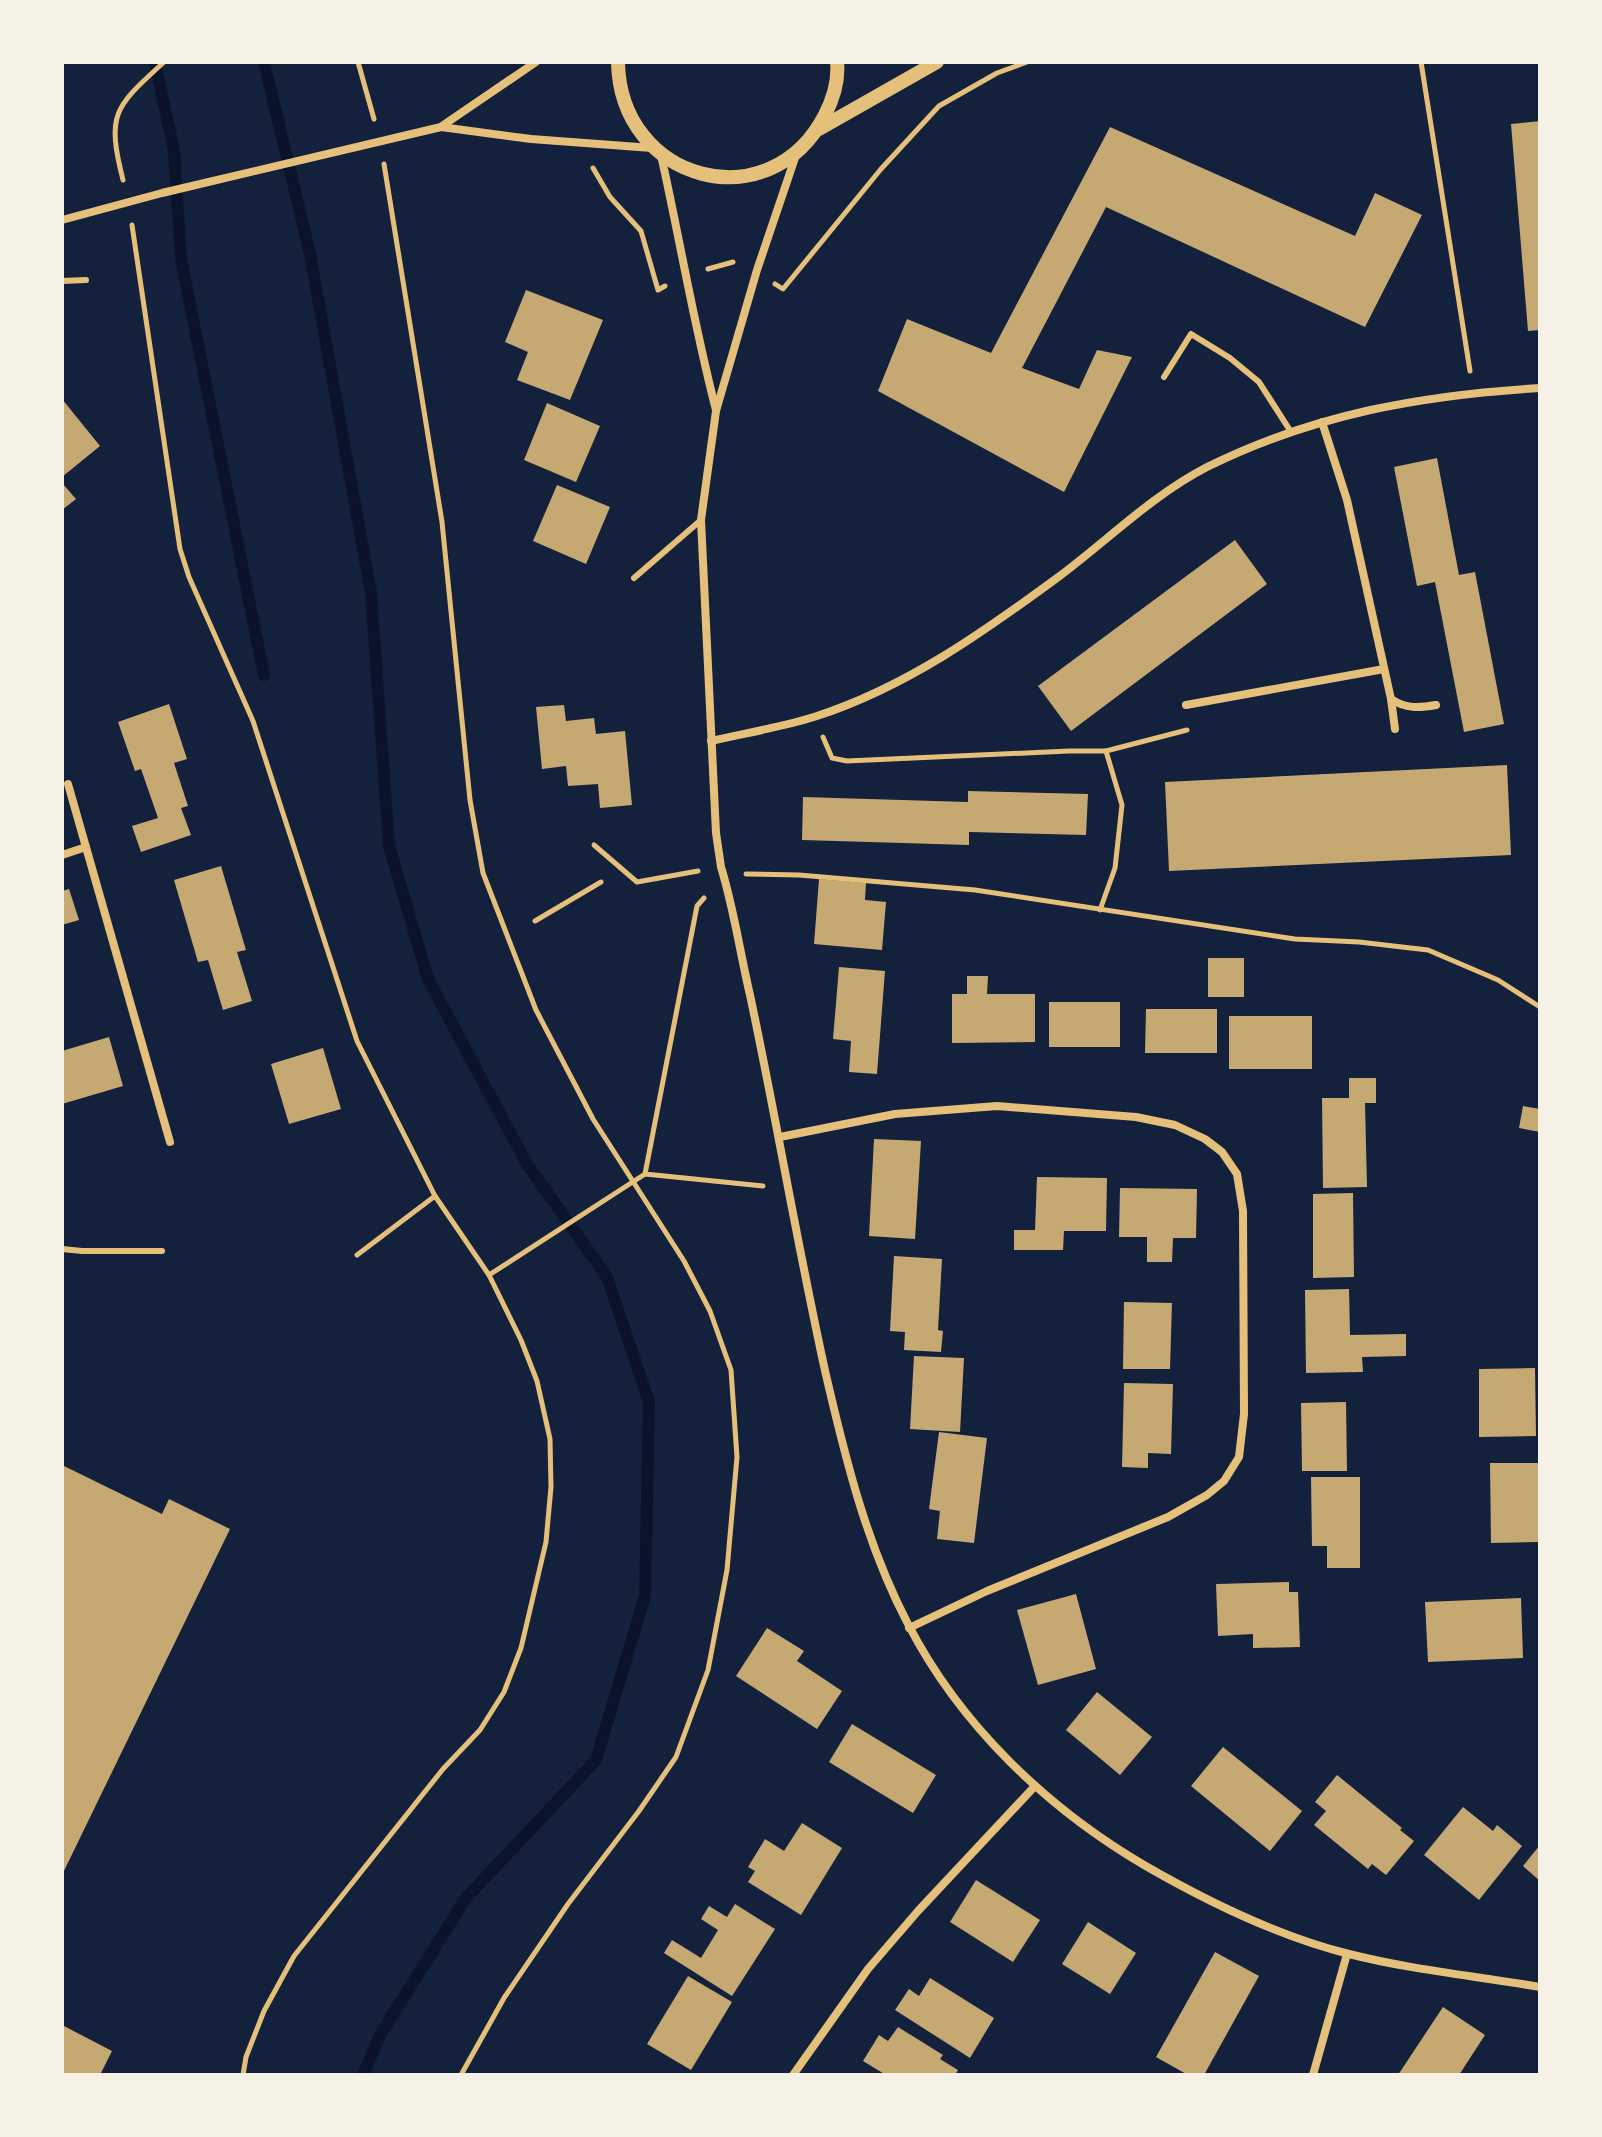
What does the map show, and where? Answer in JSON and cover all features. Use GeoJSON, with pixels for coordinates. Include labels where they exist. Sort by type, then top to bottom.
{"type":"FeatureCollection","features":[{"type":"Feature","properties":{"kind":"street"},"geometry":{"type":"LineString","coordinates":[[441,127],[536,62]]}},
{"type":"Feature","properties":{"kind":"street"},"geometry":{"type":"LineString","coordinates":[[618,62],[618,81],[624,105],[636,128],[657,151],[686,169],[715,176],[744,176],[772,167],[797,152],[818,130],[937,62]]}},
{"type":"Feature","properties":{"kind":"street"},"geometry":{"type":"LineString","coordinates":[[818,130],[833,100],[837,62]]}},
{"type":"Feature","properties":{"kind":"street"},"geometry":{"type":"LineString","coordinates":[[62,220],[441,127],[657,151]]}},
{"type":"Feature","properties":{"kind":"street"},"geometry":{"type":"LineString","coordinates":[[657,151],[688,275],[702,355],[716,411]]}},
{"type":"Feature","properties":{"kind":"street"},"geometry":{"type":"LineString","coordinates":[[797,152],[757,270],[716,411],[701,520],[716,833],[780,1137],[815,1325],[851,1477],[879,1563],[909,1628],[952,1692],[993,1744],[1035,1786],[1121,1851],[1190,1892],[1261,1924],[1347,1954],[1540,1987]]}},
{"type":"Feature","properties":{"kind":"street"},"geometry":{"type":"LineString","coordinates":[[711,741],[816,717],[946,657],[1060,576],[1163,493],[1205,468],[1256,445],[1351,412],[1421,398],[1540,388]]}},
{"type":"Feature","properties":{"kind":"street"},"geometry":{"type":"LineString","coordinates":[[1322,422],[1347,500],[1395,729]]}},
{"type":"Feature","properties":{"kind":"street"},"geometry":{"type":"LineString","coordinates":[[1186,705],[1384,669]]}},
{"type":"Feature","properties":{"kind":"street"},"geometry":{"type":"LineString","coordinates":[[1391,699],[1402,706],[1417,708],[1436,705]]}},
{"type":"Feature","properties":{"kind":"street"},"geometry":{"type":"LineString","coordinates":[[68,784],[170,1142]]}},
{"type":"Feature","properties":{"kind":"street"},"geometry":{"type":"LineString","coordinates":[[62,855],[86,847]]}},
{"type":"Feature","properties":{"kind":"street"},"geometry":{"type":"LineString","coordinates":[[780,1137],[895,1114],[997,1106],[1136,1117],[1175,1125],[1205,1139],[1222,1152],[1237,1174],[1243,1211],[1244,1414],[1239,1457],[1224,1481],[1207,1495],[1168,1517],[987,1591],[909,1628]]}},
{"type":"Feature","properties":{"kind":"street"},"geometry":{"type":"LineString","coordinates":[[793,2075],[868,1969],[927,1900],[1035,1786]]}},
{"type":"Feature","properties":{"kind":"street"},"geometry":{"type":"LineString","coordinates":[[1313,2075],[1347,1954]]}},
{"type":"Feature","properties":{"kind":"lane"},"geometry":{"type":"LineString","coordinates":[[62,281],[86,280]]}},
{"type":"Feature","properties":{"kind":"lane"},"geometry":{"type":"LineString","coordinates":[[1164,377],[1191,334],[1230,358],[1259,382],[1291,432]]}},
{"type":"Feature","properties":{"kind":"lane"},"geometry":{"type":"LineString","coordinates":[[634,578],[701,520]]}},
{"type":"Feature","properties":{"kind":"lane"},"geometry":{"type":"LineString","coordinates":[[62,1249],[162,1251]]}},
{"type":"Feature","properties":{"kind":"path"},"geometry":{"type":"LineString","coordinates":[[120,169],[115,151],[115,117],[129,93],[164,62]]}},
{"type":"Feature","properties":{"kind":"path"},"geometry":{"type":"LineString","coordinates":[[358,62],[366,84],[442,522],[470,800],[483,873],[536,1010],[593,1119],[684,1261],[710,1311],[731,1370],[737,1457],[727,1570],[708,1670],[676,1757],[568,1904],[504,1998],[461,2075]]}},
{"type":"Feature","properties":{"kind":"path"},"geometry":{"type":"LineString","coordinates":[[592,167],[610,197],[641,231],[658,290],[688,275],[741,260],[783,289],[881,169],[939,106],[997,73],[1027,62]]}},
{"type":"Feature","properties":{"kind":"path"},"geometry":{"type":"LineString","coordinates":[[1421,62],[1473,392]]}},
{"type":"Feature","properties":{"kind":"path"},"geometry":{"type":"LineString","coordinates":[[133,234],[180,549],[189,577],[253,721],[357,1041],[435,1196],[489,1275],[521,1340],[537,1381],[550,1439],[551,1487],[546,1542],[521,1648],[504,1692],[480,1730],[443,1769],[294,1956],[264,2011],[246,2057],[243,2075]]}},
{"type":"Feature","properties":{"kind":"path"},"geometry":{"type":"LineString","coordinates":[[816,717],[832,758],[847,761],[1106,751],[1190,730],[1186,705]]}},
{"type":"Feature","properties":{"kind":"path"},"geometry":{"type":"LineString","coordinates":[[1100,910],[1115,868],[1122,805],[1106,751]]}},
{"type":"Feature","properties":{"kind":"path"},"geometry":{"type":"LineString","coordinates":[[594,845],[637,882],[722,870],[975,890],[1295,939],[1428,950],[1498,980],[1540,1007]]}},
{"type":"Feature","properties":{"kind":"path"},"geometry":{"type":"LineString","coordinates":[[645,1174],[697,906],[722,870]]}},
{"type":"Feature","properties":{"kind":"path"},"geometry":{"type":"LineString","coordinates":[[535,921],[601,882]]}},
{"type":"Feature","properties":{"kind":"path"},"geometry":{"type":"LineString","coordinates":[[489,1275],[645,1174],[788,1188]]}},
{"type":"Feature","properties":{"kind":"path"},"geometry":{"type":"LineString","coordinates":[[357,1255],[435,1196]]}},
{"type":"Feature","properties":{"kind":"building"},"geometry":{"type":"Polygon","coordinates":[[[1540,121],[1540,330],[1528,331],[1511,124],[1540,121]]]}},
{"type":"Feature","properties":{"kind":"building"},"geometry":{"type":"Polygon","coordinates":[[[1110,127],[1355,236],[1375,193],[1422,215],[1365,327],[1106,207],[1022,368],[1079,389],[1097,350],[1132,357],[1064,492],[878,391],[907,319],[991,353],[1110,127]]]}},
{"type":"Feature","properties":{"kind":"building"},"geometry":{"type":"Polygon","coordinates":[[[526,290],[603,320],[570,400],[517,380],[528,352],[505,342],[526,290]]]}},
{"type":"Feature","properties":{"kind":"building"},"geometry":{"type":"Polygon","coordinates":[[[62,399],[100,446],[62,477],[62,399]]]}},
{"type":"Feature","properties":{"kind":"building"},"geometry":{"type":"Polygon","coordinates":[[[547,403],[600,426],[576,482],[524,460],[547,403]]]}},
{"type":"Feature","properties":{"kind":"building"},"geometry":{"type":"Polygon","coordinates":[[[1437,458],[1459,575],[1475,572],[1504,724],[1464,732],[1435,582],[1417,586],[1394,467],[1437,458]]]}},
{"type":"Feature","properties":{"kind":"building"},"geometry":{"type":"Polygon","coordinates":[[[62,483],[76,499],[62,510],[62,483]]]}},
{"type":"Feature","properties":{"kind":"building"},"geometry":{"type":"Polygon","coordinates":[[[557,485],[610,507],[586,564],[533,541],[557,485]]]}},
{"type":"Feature","properties":{"kind":"building"},"geometry":{"type":"Polygon","coordinates":[[[1235,540],[1267,584],[1071,731],[1038,686],[1235,540]]]}},
{"type":"Feature","properties":{"kind":"building"},"geometry":{"type":"Polygon","coordinates":[[[169,704],[187,759],[174,763],[188,806],[181,808],[191,835],[141,852],[132,826],[158,818],[141,769],[135,771],[118,722],[169,704]]]}},
{"type":"Feature","properties":{"kind":"building"},"geometry":{"type":"Polygon","coordinates":[[[564,705],[566,721],[594,718],[596,734],[625,731],[632,805],[600,808],[598,784],[568,786],[566,766],[542,769],[536,707],[564,705]]]}},
{"type":"Feature","properties":{"kind":"building"},"geometry":{"type":"Polygon","coordinates":[[[1507,765],[1511,855],[1169,871],[1165,782],[1507,765]]]}},
{"type":"Feature","properties":{"kind":"building"},"geometry":{"type":"Polygon","coordinates":[[[968,791],[1088,794],[1086,835],[969,832],[969,845],[802,840],[803,797],[968,802],[968,791]]]}},
{"type":"Feature","properties":{"kind":"building"},"geometry":{"type":"Polygon","coordinates":[[[221,866],[246,950],[237,952],[252,1001],[223,1010],[208,960],[198,962],[174,880],[221,866]]]}},
{"type":"Feature","properties":{"kind":"building"},"geometry":{"type":"Polygon","coordinates":[[[819,879],[866,883],[865,900],[886,902],[882,950],[814,944],[819,879]]]}},
{"type":"Feature","properties":{"kind":"building"},"geometry":{"type":"Polygon","coordinates":[[[69,889],[79,920],[62,925],[62,891],[69,889]]]}},
{"type":"Feature","properties":{"kind":"building"},"geometry":{"type":"Polygon","coordinates":[[[1208,958],[1244,958],[1244,997],[1208,997],[1208,958]]]}},
{"type":"Feature","properties":{"kind":"building"},"geometry":{"type":"Polygon","coordinates":[[[839,967],[885,971],[877,1074],[849,1072],[851,1041],[833,1039],[839,967]]]}},
{"type":"Feature","properties":{"kind":"building"},"geometry":{"type":"Polygon","coordinates":[[[967,976],[988,976],[987,994],[1035,994],[1035,1042],[952,1043],[952,994],[967,994],[967,976]]]}},
{"type":"Feature","properties":{"kind":"building"},"geometry":{"type":"Polygon","coordinates":[[[1049,1002],[1120,1002],[1120,1047],[1049,1047],[1049,1002]]]}},
{"type":"Feature","properties":{"kind":"building"},"geometry":{"type":"Polygon","coordinates":[[[1146,1009],[1217,1009],[1217,1053],[1145,1053],[1146,1009]]]}},
{"type":"Feature","properties":{"kind":"building"},"geometry":{"type":"Polygon","coordinates":[[[1229,1016],[1312,1016],[1312,1069],[1229,1069],[1229,1016]]]}},
{"type":"Feature","properties":{"kind":"building"},"geometry":{"type":"Polygon","coordinates":[[[109,1037],[123,1086],[62,1104],[62,1051],[109,1037]]]}},
{"type":"Feature","properties":{"kind":"building"},"geometry":{"type":"Polygon","coordinates":[[[323,1048],[341,1109],[289,1124],[271,1064],[323,1048]]]}},
{"type":"Feature","properties":{"kind":"building"},"geometry":{"type":"Polygon","coordinates":[[[1349,1078],[1376,1078],[1376,1103],[1365,1103],[1367,1187],[1323,1188],[1322,1098],[1349,1098],[1349,1078]]]}},
{"type":"Feature","properties":{"kind":"building"},"geometry":{"type":"Polygon","coordinates":[[[1523,1106],[1540,1109],[1540,1132],[1519,1128],[1523,1106]]]}},
{"type":"Feature","properties":{"kind":"building"},"geometry":{"type":"Polygon","coordinates":[[[874,1139],[921,1141],[915,1239],[869,1236],[874,1139]]]}},
{"type":"Feature","properties":{"kind":"building"},"geometry":{"type":"Polygon","coordinates":[[[1037,1177],[1107,1178],[1106,1231],[1064,1231],[1063,1250],[1014,1250],[1014,1230],[1035,1230],[1037,1177]]]}},
{"type":"Feature","properties":{"kind":"building"},"geometry":{"type":"Polygon","coordinates":[[[1120,1188],[1197,1189],[1196,1238],[1173,1238],[1172,1262],[1147,1262],[1147,1237],[1119,1237],[1120,1188]]]}},
{"type":"Feature","properties":{"kind":"building"},"geometry":{"type":"Polygon","coordinates":[[[1353,1193],[1354,1277],[1313,1278],[1313,1194],[1353,1193]]]}},
{"type":"Feature","properties":{"kind":"building"},"geometry":{"type":"Polygon","coordinates":[[[894,1256],[942,1259],[938,1330],[943,1331],[941,1352],[904,1350],[905,1332],[890,1331],[894,1256]]]}},
{"type":"Feature","properties":{"kind":"building"},"geometry":{"type":"Polygon","coordinates":[[[1349,1289],[1350,1335],[1406,1334],[1406,1356],[1362,1357],[1363,1372],[1306,1373],[1305,1290],[1349,1289]]]}},
{"type":"Feature","properties":{"kind":"building"},"geometry":{"type":"Polygon","coordinates":[[[1124,1302],[1172,1303],[1170,1369],[1123,1369],[1124,1302]]]}},
{"type":"Feature","properties":{"kind":"building"},"geometry":{"type":"Polygon","coordinates":[[[914,1356],[964,1358],[960,1432],[910,1429],[914,1356]]]}},
{"type":"Feature","properties":{"kind":"building"},"geometry":{"type":"Polygon","coordinates":[[[1535,1368],[1536,1436],[1479,1437],[1479,1369],[1535,1368]]]}},
{"type":"Feature","properties":{"kind":"building"},"geometry":{"type":"Polygon","coordinates":[[[1124,1383],[1173,1384],[1171,1454],[1148,1453],[1148,1468],[1122,1467],[1124,1383]]]}},
{"type":"Feature","properties":{"kind":"building"},"geometry":{"type":"Polygon","coordinates":[[[1346,1402],[1347,1471],[1302,1471],[1301,1403],[1346,1402]]]}},
{"type":"Feature","properties":{"kind":"building"},"geometry":{"type":"Polygon","coordinates":[[[939,1432],[987,1438],[974,1543],[937,1539],[940,1511],[929,1509],[939,1432]]]}},
{"type":"Feature","properties":{"kind":"building"},"geometry":{"type":"Polygon","coordinates":[[[1490,1463],[1539,1463],[1539,1542],[1491,1543],[1490,1463]]]}},
{"type":"Feature","properties":{"kind":"building"},"geometry":{"type":"Polygon","coordinates":[[[62,1465],[162,1514],[169,1499],[230,1529],[62,1875],[62,1465]]]}},
{"type":"Feature","properties":{"kind":"building"},"geometry":{"type":"Polygon","coordinates":[[[1311,1477],[1360,1477],[1360,1568],[1327,1568],[1327,1546],[1312,1546],[1311,1477]]]}},
{"type":"Feature","properties":{"kind":"building"},"geometry":{"type":"Polygon","coordinates":[[[1289,1582],[1289,1592],[1298,1592],[1300,1647],[1253,1648],[1253,1634],[1218,1636],[1216,1584],[1289,1582]]]}},
{"type":"Feature","properties":{"kind":"building"},"geometry":{"type":"Polygon","coordinates":[[[1076,1594],[1096,1669],[1038,1685],[1017,1610],[1076,1594]]]}},
{"type":"Feature","properties":{"kind":"building"},"geometry":{"type":"Polygon","coordinates":[[[1521,1598],[1523,1658],[1428,1662],[1425,1602],[1521,1598]]]}},
{"type":"Feature","properties":{"kind":"building"},"geometry":{"type":"Polygon","coordinates":[[[767,1628],[804,1651],[797,1661],[842,1691],[817,1729],[736,1676],[767,1628]]]}},
{"type":"Feature","properties":{"kind":"building"},"geometry":{"type":"Polygon","coordinates":[[[1097,1692],[1152,1737],[1120,1775],[1066,1730],[1097,1692]]]}},
{"type":"Feature","properties":{"kind":"building"},"geometry":{"type":"Polygon","coordinates":[[[852,1724],[936,1775],[913,1813],[829,1762],[852,1724]]]}},
{"type":"Feature","properties":{"kind":"building"},"geometry":{"type":"Polygon","coordinates":[[[1223,1747],[1302,1811],[1270,1851],[1191,1786],[1223,1747]]]}},
{"type":"Feature","properties":{"kind":"building"},"geometry":{"type":"Polygon","coordinates":[[[1337,1775],[1414,1841],[1386,1875],[1372,1864],[1368,1869],[1314,1825],[1326,1811],[1315,1802],[1337,1775]]]}},
{"type":"Feature","properties":{"kind":"building"},"geometry":{"type":"Polygon","coordinates":[[[1463,1807],[1493,1831],[1497,1825],[1522,1846],[1479,1900],[1424,1855],[1463,1807]]]}},
{"type":"Feature","properties":{"kind":"building"},"geometry":{"type":"Polygon","coordinates":[[[802,1823],[842,1848],[801,1915],[748,1882],[755,1871],[748,1867],[765,1839],[784,1851],[802,1823]]]}},
{"type":"Feature","properties":{"kind":"building"},"geometry":{"type":"Polygon","coordinates":[[[1540,1845],[1540,1881],[1523,1866],[1540,1845]]]}},
{"type":"Feature","properties":{"kind":"building"},"geometry":{"type":"Polygon","coordinates":[[[976,1880],[1040,1920],[1013,1962],[950,1922],[976,1880]]]}},
{"type":"Feature","properties":{"kind":"building"},"geometry":{"type":"Polygon","coordinates":[[[735,1904],[775,1929],[732,1996],[664,1953],[672,1940],[701,1958],[718,1930],[701,1919],[709,1906],[727,1917],[735,1904]]]}},
{"type":"Feature","properties":{"kind":"building"},"geometry":{"type":"Polygon","coordinates":[[[1088,1922],[1136,1953],[1110,1994],[1062,1964],[1088,1922]]]}},
{"type":"Feature","properties":{"kind":"building"},"geometry":{"type":"Polygon","coordinates":[[[1215,1952],[1259,1976],[1204,2075],[1188,2075],[1156,2057],[1215,1952]]]}},
{"type":"Feature","properties":{"kind":"building"},"geometry":{"type":"Polygon","coordinates":[[[688,1976],[732,2002],[691,2070],[647,2044],[688,1976]]]}},
{"type":"Feature","properties":{"kind":"building"},"geometry":{"type":"Polygon","coordinates":[[[930,1978],[994,2018],[970,2058],[895,2010],[909,1989],[919,1996],[930,1978]]]}},
{"type":"Feature","properties":{"kind":"building"},"geometry":{"type":"Polygon","coordinates":[[[1443,2007],[1485,2035],[1459,2075],[1398,2075],[1443,2007]]]}},
{"type":"Feature","properties":{"kind":"building"},"geometry":{"type":"Polygon","coordinates":[[[62,2025],[112,2051],[100,2075],[62,2075],[62,2025]]]}},
{"type":"Feature","properties":{"kind":"building"},"geometry":{"type":"Polygon","coordinates":[[[898,2027],[943,2055],[940,2059],[958,2070],[955,2075],[886,2075],[863,2061],[879,2035],[888,2041],[898,2027]]]}},
{"type":"Feature","properties":{"kind":"waterway"},"geometry":{"type":"LineString","coordinates":[[155,62],[174,151],[181,259],[264,675]]}},
{"type":"Feature","properties":{"kind":"waterway"},"geometry":{"type":"LineString","coordinates":[[264,62],[310,254],[371,593],[389,846],[428,979],[527,1164],[607,1277],[649,1402],[645,1596],[596,1760],[466,1898],[380,2035],[363,2075]]}}]}
